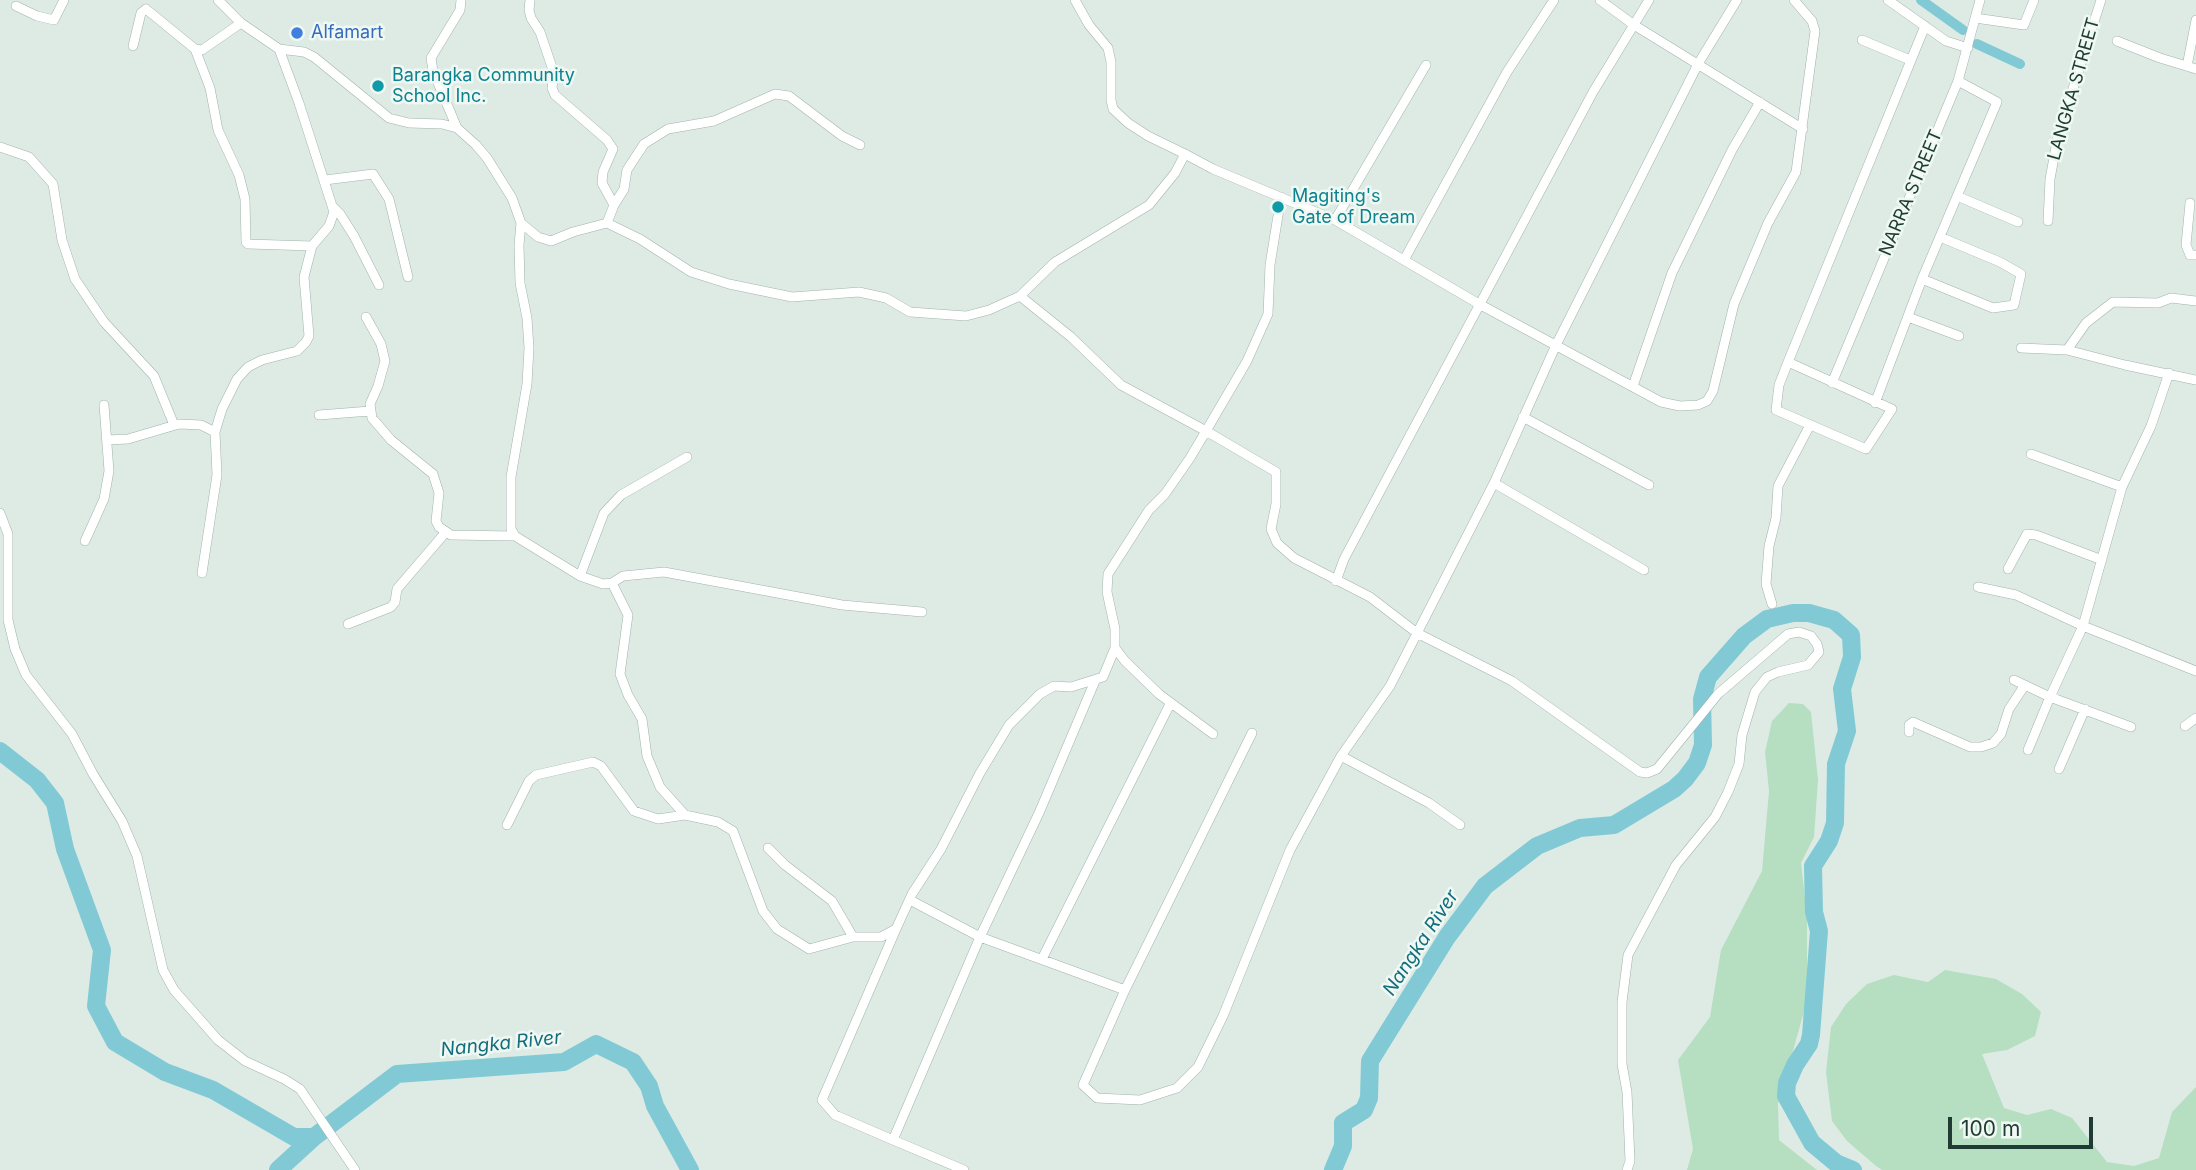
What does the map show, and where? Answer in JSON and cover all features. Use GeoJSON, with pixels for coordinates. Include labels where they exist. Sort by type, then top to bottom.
{"type":"FeatureCollection","features":[{"type":"Feature","properties":{"kind":"street"},"geometry":{"type":"LineString","coordinates":[[16,6],[37,16],[54,20],[64,0]]}},
{"type":"Feature","properties":{"kind":"street"},"geometry":{"type":"LineString","coordinates":[[218,0],[241,23],[279,49],[304,52],[314,57],[389,118],[457,128],[477,145],[500,176],[521,223],[520,283],[527,318],[529,348],[527,384],[510,477],[511,528],[515,536]]}},
{"type":"Feature","properties":{"kind":"street"},"geometry":{"type":"LineString","coordinates":[[457,128],[433,71],[431,58],[460,10],[461,0]]}},
{"type":"Feature","properties":{"kind":"street"},"geometry":{"type":"LineString","coordinates":[[530,0],[531,18],[540,33],[554,73],[552,89],[555,95],[607,139],[613,149],[603,172],[602,183],[614,205]]}},
{"type":"Feature","properties":{"kind":"street"},"geometry":{"type":"LineString","coordinates":[[1075,0],[1089,25],[1108,48],[1113,109],[1147,136],[1213,169],[1335,220],[1479,304],[1661,402],[1698,405],[1707,401],[1717,379],[1734,304],[1768,223],[1796,172],[1815,31],[1812,21],[1794,0]]}},
{"type":"Feature","properties":{"kind":"street"},"geometry":{"type":"LineString","coordinates":[[1405,260],[1507,72],[1554,0]]}},
{"type":"Feature","properties":{"kind":"street"},"geometry":{"type":"LineString","coordinates":[[1600,0],[1803,129]]}},
{"type":"Feature","properties":{"kind":"street"},"geometry":{"type":"LineString","coordinates":[[1336,581],[1344,559],[1593,92],[1649,0]]}},
{"type":"Feature","properties":{"kind":"street"},"geometry":{"type":"LineString","coordinates":[[1252,733],[1125,990],[1083,1084],[1097,1098],[1140,1100],[1177,1088],[1198,1067],[1223,1016],[1290,850],[1342,756],[1390,686],[1494,483],[1556,345],[1698,64],[1737,0]]}},
{"type":"Feature","properties":{"kind":"street"},"geometry":{"type":"LineString","coordinates":[[1888,0],[1946,41],[1968,48]]}},
{"type":"Feature","properties":{"kind":"street","name":"NARRA STREET"},"geometry":{"type":"LineString","coordinates":[[1832,383],[1958,80],[1980,0]]}},
{"type":"Feature","properties":{"kind":"street"},"geometry":{"type":"LineString","coordinates":[[1975,18],[2024,25],[2034,0]]}},
{"type":"Feature","properties":{"kind":"street","name":"LANGKA STREET"},"geometry":{"type":"LineString","coordinates":[[2048,221],[2050,179],[2058,136],[2101,0]]}},
{"type":"Feature","properties":{"kind":"street"},"geometry":{"type":"LineString","coordinates":[[133,46],[141,13],[146,9],[195,48],[202,50],[241,23]]}},
{"type":"Feature","properties":{"kind":"street"},"geometry":{"type":"LineString","coordinates":[[2117,41],[2192,68],[2196,20]]}},
{"type":"Feature","properties":{"kind":"street"},"geometry":{"type":"LineString","coordinates":[[1788,362],[1892,409],[1867,449],[1776,410],[1779,385],[1788,362],[1910,60],[1925,26]]}},
{"type":"Feature","properties":{"kind":"street"},"geometry":{"type":"LineString","coordinates":[[1862,40],[1910,60]]}},
{"type":"Feature","properties":{"kind":"street"},"geometry":{"type":"LineString","coordinates":[[195,48],[210,88],[218,130],[239,175],[245,198],[246,242],[312,246]]}},
{"type":"Feature","properties":{"kind":"street"},"geometry":{"type":"LineString","coordinates":[[202,573],[217,475],[215,432],[222,409],[237,379],[248,367],[262,360],[297,351],[306,342],[309,336],[304,277],[312,246],[329,226],[334,212],[279,49]]}},
{"type":"Feature","properties":{"kind":"street"},"geometry":{"type":"LineString","coordinates":[[1335,220],[1426,65]]}},
{"type":"Feature","properties":{"kind":"street"},"geometry":{"type":"LineString","coordinates":[[1875,403],[1922,279],[1997,102],[1958,80]]}},
{"type":"Feature","properties":{"kind":"street"},"geometry":{"type":"LineString","coordinates":[[607,223],[624,189],[627,170],[644,144],[668,129],[714,121],[775,94],[789,96],[842,136],[860,145]]}},
{"type":"Feature","properties":{"kind":"street"},"geometry":{"type":"LineString","coordinates":[[1633,386],[1672,272],[1732,150],[1760,102]]}},
{"type":"Feature","properties":{"kind":"street"},"geometry":{"type":"LineString","coordinates":[[0,147],[29,157],[52,184],[62,240],[75,279],[104,322],[154,376],[174,425]]}},
{"type":"Feature","properties":{"kind":"street"},"geometry":{"type":"LineString","coordinates":[[521,223],[538,237],[551,241],[607,223],[640,239],[691,272],[729,284],[792,297],[859,292],[886,298],[909,312],[965,316],[989,310],[1020,296],[1055,262],[1149,205],[1175,173],[1185,155]]}},
{"type":"Feature","properties":{"kind":"street"},"geometry":{"type":"LineString","coordinates":[[325,180],[371,173],[375,175],[377,183],[389,199],[408,276]]}},
{"type":"Feature","properties":{"kind":"street"},"geometry":{"type":"LineString","coordinates":[[1957,196],[2018,222]]}},
{"type":"Feature","properties":{"kind":"street"},"geometry":{"type":"LineString","coordinates":[[964,1170],[835,1115],[822,1100],[910,900],[1009,725],[1040,694],[1054,687],[1071,687],[1103,677],[1115,648],[1115,629],[1107,592],[1108,574],[1149,510],[1164,495],[1190,458],[1247,361],[1268,314],[1270,265],[1281,197]]}},
{"type":"Feature","properties":{"kind":"street"},"geometry":{"type":"LineString","coordinates":[[2190,203],[2186,245],[2188,252],[2196,255]]}},
{"type":"Feature","properties":{"kind":"street"},"geometry":{"type":"LineString","coordinates":[[333,207],[354,236],[379,285]]}},
{"type":"Feature","properties":{"kind":"street"},"geometry":{"type":"LineString","coordinates":[[1922,279],[1993,308],[2014,305],[2021,274],[2000,262],[1940,237]]}},
{"type":"Feature","properties":{"kind":"street"},"geometry":{"type":"LineString","coordinates":[[1020,296],[1071,337],[1121,385],[1276,472],[1276,504],[1270,529],[1277,543],[1294,558],[1370,597],[1416,633],[1512,681],[1640,772],[1647,773],[1657,769],[1718,694],[1788,634],[1799,632],[1811,636],[1817,644],[1819,652],[1808,666],[1767,677],[1755,692],[1742,735],[1739,764],[1728,792],[1715,817],[1676,865],[1628,955],[1622,1002],[1622,1064],[1627,1092],[1627,1170]]}},
{"type":"Feature","properties":{"kind":"street"},"geometry":{"type":"LineString","coordinates":[[2067,350],[2086,323],[2113,302],[2158,303],[2172,298],[2196,301]]}},
{"type":"Feature","properties":{"kind":"street"},"geometry":{"type":"LineString","coordinates":[[366,317],[381,344],[385,361],[370,404],[372,418],[384,433],[433,474],[439,493],[436,521],[445,533],[515,536],[580,576],[603,584],[612,583],[623,576],[664,572],[842,605],[922,612]]}},
{"type":"Feature","properties":{"kind":"street"},"geometry":{"type":"LineString","coordinates":[[1908,317],[1959,336]]}},
{"type":"Feature","properties":{"kind":"street"},"geometry":{"type":"LineString","coordinates":[[2021,348],[2067,350],[2196,380]]}},
{"type":"Feature","properties":{"kind":"street"},"geometry":{"type":"LineString","coordinates":[[2028,750],[2083,626],[2122,487],[2151,426],[2169,373]]}},
{"type":"Feature","properties":{"kind":"street"},"geometry":{"type":"LineString","coordinates":[[85,541],[104,499],[109,471],[104,405]]}},
{"type":"Feature","properties":{"kind":"street"},"geometry":{"type":"LineString","coordinates":[[319,415],[370,411]]}},
{"type":"Feature","properties":{"kind":"street"},"geometry":{"type":"LineString","coordinates":[[1523,417],[1649,485]]}},
{"type":"Feature","properties":{"kind":"street"},"geometry":{"type":"LineString","coordinates":[[107,440],[128,439],[188,423],[201,425],[215,432]]}},
{"type":"Feature","properties":{"kind":"street"},"geometry":{"type":"LineString","coordinates":[[1772,604],[1766,584],[1778,486],[1810,425]]}},
{"type":"Feature","properties":{"kind":"street"},"geometry":{"type":"LineString","coordinates":[[2031,454],[2122,487]]}},
{"type":"Feature","properties":{"kind":"street"},"geometry":{"type":"LineString","coordinates":[[580,576],[604,513],[621,495],[687,457]]}},
{"type":"Feature","properties":{"kind":"street"},"geometry":{"type":"LineString","coordinates":[[1494,483],[1644,569]]}},
{"type":"Feature","properties":{"kind":"street"},"geometry":{"type":"LineString","coordinates":[[0,513],[8,534],[8,620],[15,649],[26,675],[72,734],[122,821],[137,856],[163,970],[174,990],[218,1040],[245,1060],[300,1089],[355,1170]]}},
{"type":"Feature","properties":{"kind":"street"},"geometry":{"type":"LineString","coordinates":[[348,624],[391,607],[395,602],[397,589],[445,533]]}},
{"type":"Feature","properties":{"kind":"street"},"geometry":{"type":"LineString","coordinates":[[2008,569],[2027,534],[2102,560]]}},
{"type":"Feature","properties":{"kind":"street"},"geometry":{"type":"LineString","coordinates":[[612,583],[628,615],[620,674],[642,719],[647,756],[660,787],[685,815]]}},
{"type":"Feature","properties":{"kind":"street"},"geometry":{"type":"LineString","coordinates":[[1978,587],[2016,595],[2083,626],[2196,671]]}},
{"type":"Feature","properties":{"kind":"street"},"geometry":{"type":"LineString","coordinates":[[1115,648],[1144,681],[1170,704],[1213,734]]}},
{"type":"Feature","properties":{"kind":"street"},"geometry":{"type":"LineString","coordinates":[[2014,680],[2050,697],[2131,727]]}},
{"type":"Feature","properties":{"kind":"street"},"geometry":{"type":"LineString","coordinates":[[893,1140],[980,937],[1039,813],[1095,681]]}},
{"type":"Feature","properties":{"kind":"street"},"geometry":{"type":"LineString","coordinates":[[1909,732],[1909,725],[1913,722],[1970,747],[1993,743],[2001,734],[2009,709],[2025,685]]}},
{"type":"Feature","properties":{"kind":"street"},"geometry":{"type":"LineString","coordinates":[[1042,959],[1170,704]]}},
{"type":"Feature","properties":{"kind":"street"},"geometry":{"type":"LineString","coordinates":[[2059,769],[2085,709]]}},
{"type":"Feature","properties":{"kind":"street"},"geometry":{"type":"LineString","coordinates":[[2185,726],[2196,718]]}},
{"type":"Feature","properties":{"kind":"street"},"geometry":{"type":"LineString","coordinates":[[1342,756],[1429,803],[1460,825]]}},
{"type":"Feature","properties":{"kind":"street"},"geometry":{"type":"LineString","coordinates":[[507,825],[528,780],[536,775],[593,762],[601,766],[634,811],[658,819],[685,815],[718,822],[733,831],[763,911],[777,929],[809,949],[853,937],[881,937],[896,929]]}},
{"type":"Feature","properties":{"kind":"street"},"geometry":{"type":"LineString","coordinates":[[768,848],[785,865],[832,901],[853,937]]}},
{"type":"Feature","properties":{"kind":"street"},"geometry":{"type":"LineString","coordinates":[[910,900],[980,937],[1125,990]]}},
{"type":"Feature","properties":{"kind":"green space"},"geometry":{"type":"Polygon","coordinates":[[[1789,703],[1803,704],[1811,712],[1818,780],[1814,837],[1801,863],[1807,915],[1807,1001],[1778,1104],[1779,1140],[1817,1170],[1687,1170],[1693,1149],[1678,1060],[1710,1017],[1721,950],[1762,871],[1769,791],[1765,752],[1772,721],[1789,703]]]}},
{"type":"Feature","properties":{"kind":"green space"},"geometry":{"type":"Polygon","coordinates":[[[1945,970],[1996,979],[2022,994],[2041,1012],[2035,1036],[2007,1050],[1982,1054],[2004,1108],[2027,1115],[2051,1109],[2072,1118],[2107,1162],[2134,1166],[2159,1158],[2172,1112],[2196,1087],[2196,1170],[1882,1170],[1876,1166],[1847,1141],[1832,1121],[1826,1072],[1831,1027],[1846,1004],[1867,984],[1894,975],[1928,982],[1945,970]]]}},
{"type":"Feature","properties":{"kind":"waterway"},"geometry":{"type":"LineString","coordinates":[[1921,0],[1963,30]]}},
{"type":"Feature","properties":{"kind":"waterway"},"geometry":{"type":"LineString","coordinates":[[1977,44],[2020,64]]}},
{"type":"Feature","properties":{"kind":"waterway","name":"Nangka River"},"geometry":{"type":"LineString","coordinates":[[1333,1170],[1343,1146],[1343,1123],[1364,1110],[1369,1098],[1370,1061],[1447,937],[1485,886],[1537,846],[1580,828],[1614,825],[1674,789],[1697,763],[1703,745],[1702,699],[1708,677],[1744,636],[1767,619],[1793,613],[1809,613],[1834,620],[1851,635],[1852,657],[1842,689],[1847,731],[1836,764],[1835,823],[1829,841],[1813,866],[1814,912],[1819,931],[1811,1035],[1809,1044],[1787,1083],[1786,1096],[1812,1143],[1836,1163],[1853,1170]]}},
{"type":"Feature","properties":{"kind":"waterway"},"geometry":{"type":"LineString","coordinates":[[0,751],[37,780],[55,803],[65,849],[102,950],[96,1006],[115,1042],[165,1072],[213,1090],[294,1137],[314,1137]]}},
{"type":"Feature","properties":{"kind":"waterway","name":"Nangka River"},"geometry":{"type":"LineString","coordinates":[[278,1170],[314,1137],[397,1074],[564,1062],[596,1044],[633,1062],[649,1086],[655,1106],[690,1170]]}},
{"type":"Feature","properties":{"kind":"place","name":"Alfamart"},"geometry":{"type":"Point","coordinates":[297,33]}},
{"type":"Feature","properties":{"kind":"place","name":"Barangka Community School Inc."},"geometry":{"type":"Point","coordinates":[378,86]}},
{"type":"Feature","properties":{"kind":"place","name":"Magiting's Gate of Dream"},"geometry":{"type":"Point","coordinates":[1278,207]}}]}
